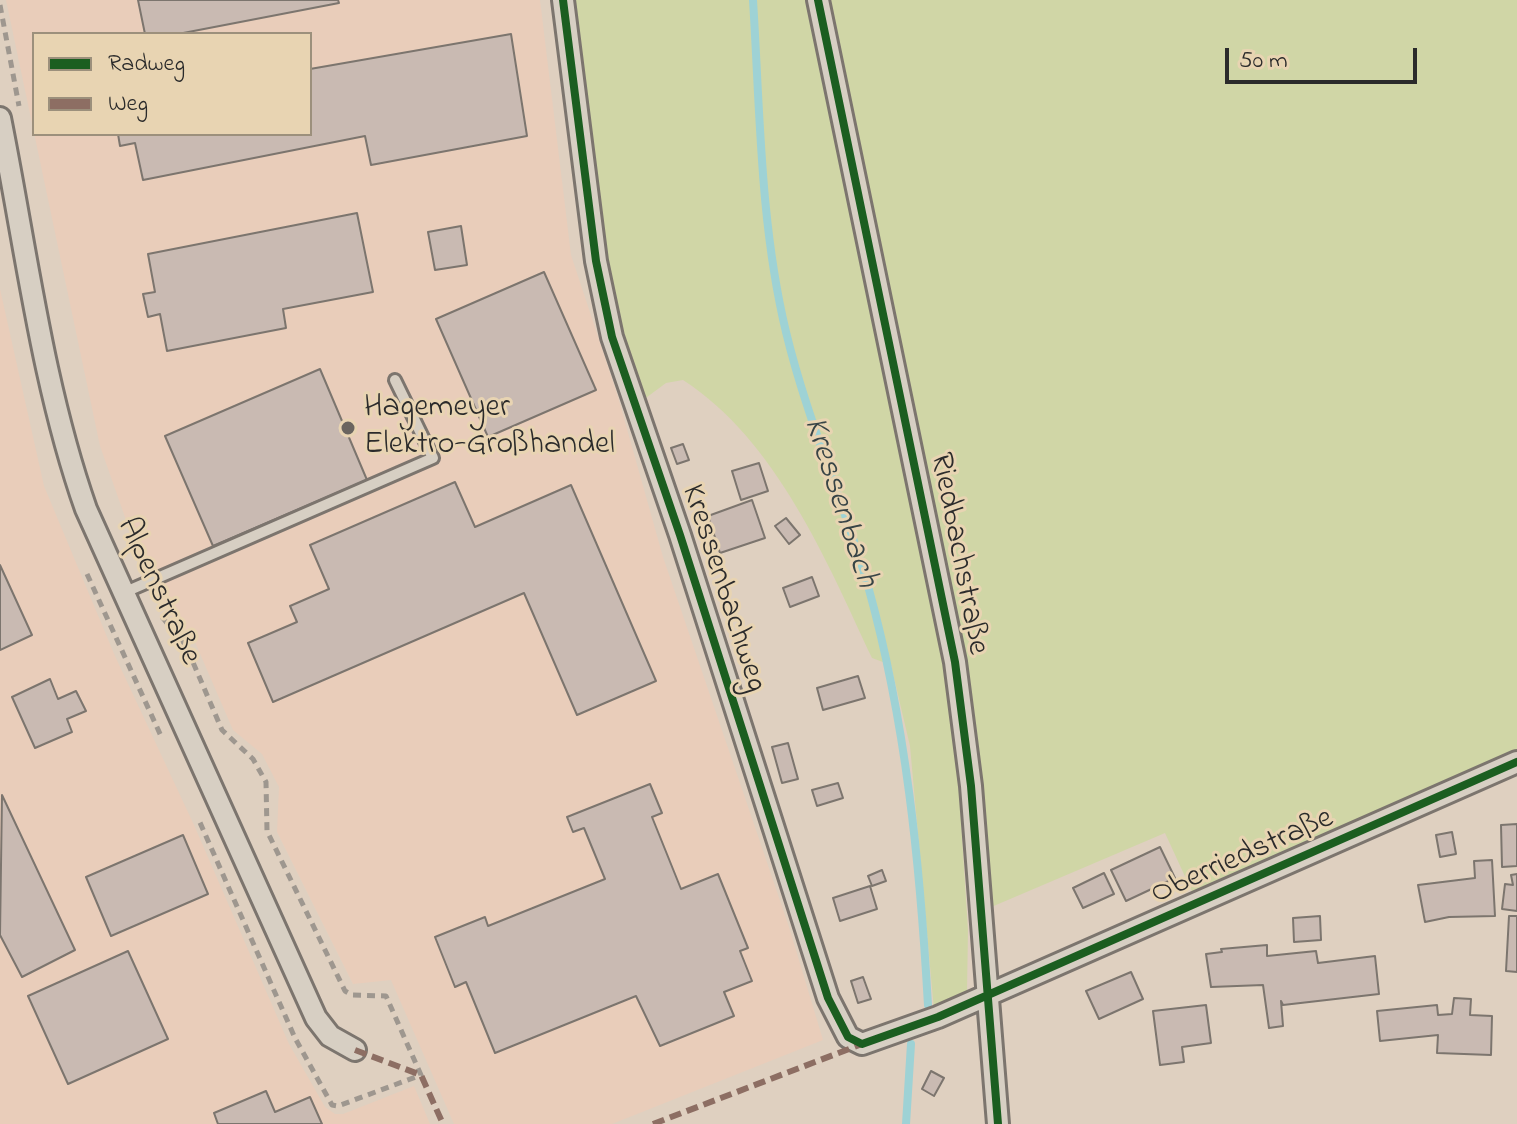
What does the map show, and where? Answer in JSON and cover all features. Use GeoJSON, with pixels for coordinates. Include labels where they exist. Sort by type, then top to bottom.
{"type":"FeatureCollection","features":[{"type":"Feature","properties":{"kind":"street","name":"Kressenbachweg"},"geometry":{"type":"LineString","coordinates":[[563,0],[594,246],[612,337],[680,535],[837,1022],[848,1037],[862,1044],[987,996]]}},
{"type":"Feature","properties":{"kind":"street","name":"Riedbachstraße"},"geometry":{"type":"LineString","coordinates":[[818,0],[955,662],[971,786],[998,1124]]}},
{"type":"Feature","properties":{"kind":"street","name":"Alpenstraße"},"geometry":{"type":"LineString","coordinates":[[0,118],[69,459],[123,593],[316,1018],[330,1036],[355,1050]]}},
{"type":"Feature","properties":{"kind":"street","name":"Oberriedstraße"},"geometry":{"type":"LineString","coordinates":[[987,996],[1517,762]]}},
{"type":"Feature","properties":{"kind":"lane"},"geometry":{"type":"LineString","coordinates":[[123,593],[433,458],[395,380]]}},
{"type":"Feature","properties":{"kind":"shaded area"},"geometry":{"type":"Polygon","coordinates":[[[6,0],[540,0],[571,255],[618,397],[663,557],[789,927],[823,1040],[612,1124],[454,1124],[391,980],[353,984],[277,832],[279,787],[262,754],[233,730],[195,642],[161,604],[139,557],[100,446],[34,136],[312,136],[312,32],[32,32],[32,124],[6,0]]]}},
{"type":"Feature","properties":{"kind":"shaded area"},"geometry":{"type":"Polygon","coordinates":[[[0,289],[44,486],[115,656],[194,825],[289,1044],[325,1107],[335,1114],[343,1114],[414,1086],[430,1124],[0,1124],[0,289]]]}},
{"type":"Feature","properties":{"kind":"green space"},"geometry":{"type":"Polygon","coordinates":[[[568,0],[808,0],[954,712],[968,930],[967,992],[962,999],[934,1010],[910,746],[891,665],[872,658],[837,582],[796,505],[745,435],[716,405],[683,380],[666,383],[639,403],[610,305],[568,0]]]}},
{"type":"Feature","properties":{"kind":"green space"},"geometry":{"type":"Polygon","coordinates":[[[828,0],[1517,0],[1517,753],[1194,896],[1165,833],[989,908],[979,750],[971,688],[828,0]]]}},
{"type":"Feature","properties":{"kind":"building"},"geometry":{"type":"Polygon","coordinates":[[[138,0],[338,0],[339,3],[188,32],[145,32],[138,0]]]}},
{"type":"Feature","properties":{"kind":"building"},"geometry":{"type":"Polygon","coordinates":[[[511,34],[527,136],[371,165],[365,136],[143,180],[135,143],[120,146],[118,136],[312,136],[312,69],[511,34]]]}},
{"type":"Feature","properties":{"kind":"building"},"geometry":{"type":"Polygon","coordinates":[[[357,213],[373,292],[283,309],[286,328],[167,351],[160,314],[148,317],[143,294],[155,292],[148,254],[357,213]]]}},
{"type":"Feature","properties":{"kind":"building"},"geometry":{"type":"Polygon","coordinates":[[[461,226],[467,265],[435,270],[428,232],[461,226]]]}},
{"type":"Feature","properties":{"kind":"building"},"geometry":{"type":"Polygon","coordinates":[[[544,272],[596,390],[488,437],[436,319],[544,272]]]}},
{"type":"Feature","properties":{"kind":"building"},"geometry":{"type":"Polygon","coordinates":[[[320,369],[367,480],[213,546],[165,436],[320,369]]]}},
{"type":"Feature","properties":{"kind":"building"},"geometry":{"type":"Polygon","coordinates":[[[683,444],[689,460],[677,464],[671,448],[683,444]]]}},
{"type":"Feature","properties":{"kind":"building"},"geometry":{"type":"Polygon","coordinates":[[[759,463],[768,491],[741,500],[732,471],[759,463]]]}},
{"type":"Feature","properties":{"kind":"building"},"geometry":{"type":"Polygon","coordinates":[[[455,482],[475,527],[571,485],[656,681],[577,715],[524,593],[273,702],[248,643],[297,622],[290,606],[329,589],[310,545],[455,482]]]}},
{"type":"Feature","properties":{"kind":"building"},"geometry":{"type":"Polygon","coordinates":[[[752,500],[765,538],[720,553],[708,516],[752,500]]]}},
{"type":"Feature","properties":{"kind":"building"},"geometry":{"type":"Polygon","coordinates":[[[786,518],[800,535],[789,544],[775,526],[786,518]]]}},
{"type":"Feature","properties":{"kind":"building"},"geometry":{"type":"Polygon","coordinates":[[[0,565],[32,635],[0,650],[0,565]]]}},
{"type":"Feature","properties":{"kind":"building"},"geometry":{"type":"Polygon","coordinates":[[[812,577],[819,596],[790,607],[783,588],[812,577]]]}},
{"type":"Feature","properties":{"kind":"building"},"geometry":{"type":"Polygon","coordinates":[[[858,676],[865,698],[823,710],[817,688],[858,676]]]}},
{"type":"Feature","properties":{"kind":"building"},"geometry":{"type":"Polygon","coordinates":[[[50,679],[58,699],[76,691],[86,711],[67,719],[72,732],[35,748],[12,697],[50,679]]]}},
{"type":"Feature","properties":{"kind":"building"},"geometry":{"type":"Polygon","coordinates":[[[788,743],[798,779],[782,783],[772,747],[788,743]]]}},
{"type":"Feature","properties":{"kind":"building"},"geometry":{"type":"Polygon","coordinates":[[[838,783],[843,798],[817,806],[812,790],[838,783]]]}},
{"type":"Feature","properties":{"kind":"building"},"geometry":{"type":"Polygon","coordinates":[[[650,784],[662,813],[652,817],[681,889],[718,874],[748,948],[740,951],[752,981],[724,992],[734,1016],[660,1046],[636,996],[495,1053],[466,982],[455,987],[435,937],[485,917],[488,926],[605,879],[584,828],[573,832],[567,817],[650,784]]]}},
{"type":"Feature","properties":{"kind":"building"},"geometry":{"type":"Polygon","coordinates":[[[2,795],[75,950],[22,977],[0,935],[2,795]]]}},
{"type":"Feature","properties":{"kind":"building"},"geometry":{"type":"Polygon","coordinates":[[[1517,824],[1517,866],[1502,867],[1501,825],[1517,824]]]}},
{"type":"Feature","properties":{"kind":"building"},"geometry":{"type":"Polygon","coordinates":[[[1452,832],[1456,854],[1440,857],[1436,835],[1452,832]]]}},
{"type":"Feature","properties":{"kind":"building"},"geometry":{"type":"Polygon","coordinates":[[[183,835],[208,894],[111,936],[86,877],[183,835]]]}},
{"type":"Feature","properties":{"kind":"building"},"geometry":{"type":"Polygon","coordinates":[[[1160,847],[1175,878],[1126,901],[1111,870],[1160,847]]]}},
{"type":"Feature","properties":{"kind":"building"},"geometry":{"type":"Polygon","coordinates":[[[1492,860],[1495,916],[1449,917],[1425,922],[1418,885],[1475,878],[1474,861],[1492,860]]]}},
{"type":"Feature","properties":{"kind":"building"},"geometry":{"type":"Polygon","coordinates":[[[882,870],[886,881],[872,886],[868,876],[882,870]]]}},
{"type":"Feature","properties":{"kind":"building"},"geometry":{"type":"Polygon","coordinates":[[[1104,873],[1114,894],[1083,908],[1073,888],[1104,873]]]}},
{"type":"Feature","properties":{"kind":"building"},"geometry":{"type":"Polygon","coordinates":[[[1517,874],[1517,911],[1502,909],[1505,884],[1513,885],[1511,875],[1517,874]]]}},
{"type":"Feature","properties":{"kind":"building"},"geometry":{"type":"Polygon","coordinates":[[[870,886],[877,909],[840,921],[833,898],[870,886]]]}},
{"type":"Feature","properties":{"kind":"building"},"geometry":{"type":"Polygon","coordinates":[[[1320,916],[1321,940],[1294,942],[1293,918],[1320,916]]]}},
{"type":"Feature","properties":{"kind":"building"},"geometry":{"type":"Polygon","coordinates":[[[1509,916],[1517,916],[1517,972],[1506,971],[1509,916]]]}},
{"type":"Feature","properties":{"kind":"building"},"geometry":{"type":"Polygon","coordinates":[[[1267,945],[1267,956],[1316,951],[1318,963],[1375,956],[1379,994],[1283,1005],[1281,1001],[1283,1026],[1269,1028],[1263,985],[1211,987],[1206,954],[1222,952],[1221,949],[1267,945]]]}},
{"type":"Feature","properties":{"kind":"building"},"geometry":{"type":"Polygon","coordinates":[[[128,951],[168,1039],[68,1084],[28,996],[128,951]]]}},
{"type":"Feature","properties":{"kind":"building"},"geometry":{"type":"Polygon","coordinates":[[[1131,972],[1143,999],[1099,1019],[1086,991],[1131,972]]]}},
{"type":"Feature","properties":{"kind":"building"},"geometry":{"type":"Polygon","coordinates":[[[863,977],[871,999],[858,1003],[851,981],[863,977]]]}},
{"type":"Feature","properties":{"kind":"building"},"geometry":{"type":"Polygon","coordinates":[[[1454,998],[1471,999],[1470,1015],[1492,1016],[1491,1055],[1437,1053],[1438,1035],[1380,1041],[1377,1011],[1437,1005],[1438,1015],[1452,1014],[1454,998]]]}},
{"type":"Feature","properties":{"kind":"building"},"geometry":{"type":"Polygon","coordinates":[[[1206,1005],[1211,1043],[1182,1047],[1184,1062],[1160,1065],[1153,1011],[1206,1005]]]}},
{"type":"Feature","properties":{"kind":"building"},"geometry":{"type":"Polygon","coordinates":[[[931,1071],[944,1078],[934,1096],[922,1089],[931,1071]]]}},
{"type":"Feature","properties":{"kind":"building"},"geometry":{"type":"Polygon","coordinates":[[[266,1091],[275,1112],[310,1097],[322,1124],[218,1124],[214,1113],[266,1091]]]}},
{"type":"Feature","properties":{"kind":"waterway","name":"Kressenbach"},"geometry":{"type":"LineString","coordinates":[[753,0],[762,167],[777,291],[804,396],[868,586],[892,689],[916,846],[928,1005]]}},
{"type":"Feature","properties":{"kind":"waterway","name":"Kressenbach"},"geometry":{"type":"LineString","coordinates":[[906,1124],[911,1044]]}},
{"type":"Feature","properties":{"kind":"marked path"},"geometry":{"type":"LineString","coordinates":[[653,1124],[862,1044]]}},
{"type":"Feature","properties":{"kind":"marked path"},"geometry":{"type":"LineString","coordinates":[[355,1050],[421,1075],[443,1124]]}},
{"type":"Feature","properties":{"kind":"cycle path"},"geometry":{"type":"LineString","coordinates":[[563,0],[596,261],[612,337],[680,535],[828,998],[848,1037],[862,1044],[938,1017],[1517,762]]}},
{"type":"Feature","properties":{"kind":"cycle path"},"geometry":{"type":"LineString","coordinates":[[818,0],[955,662],[971,786],[998,1124]]}},
{"type":"Feature","properties":{"kind":"place","name":"Hagemeyer Elektro-Großhandel"},"geometry":{"type":"Point","coordinates":[348,428]}}]}
